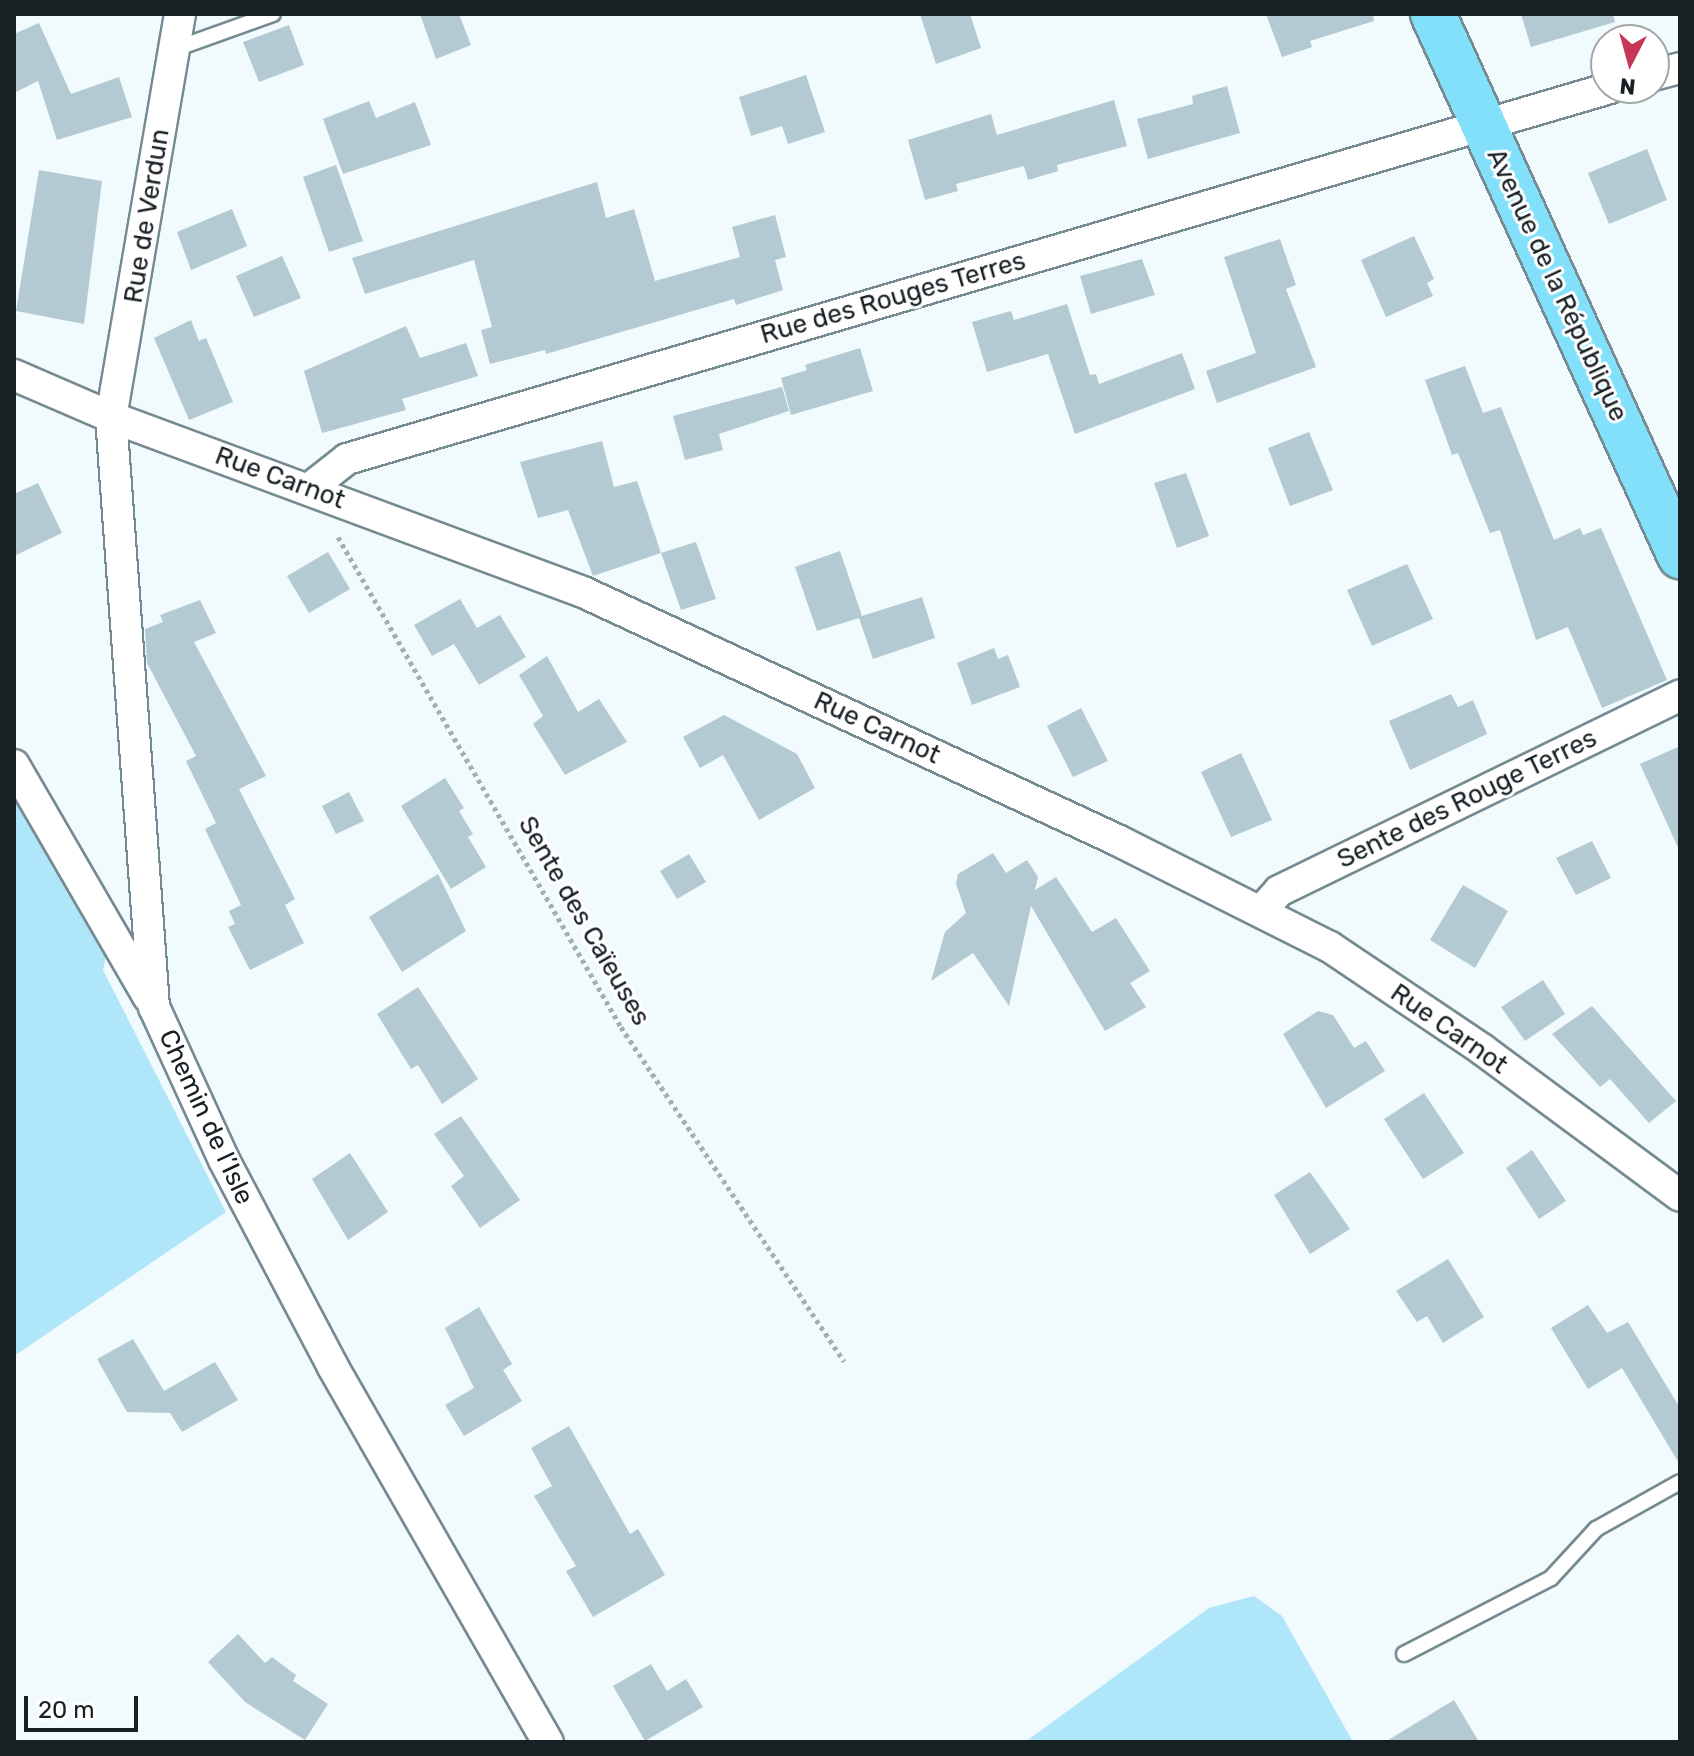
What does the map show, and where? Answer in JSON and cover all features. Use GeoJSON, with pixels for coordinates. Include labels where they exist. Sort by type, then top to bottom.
{"type":"FeatureCollection","features":[{"type":"Feature","properties":{"kind":"main road","name":"Avenue de la République"},"geometry":{"type":"LineString","coordinates":[[1433,14],[1680,556]]}},
{"type":"Feature","properties":{"kind":"street","name":"Rue de Verdun"},"geometry":{"type":"LineString","coordinates":[[111,417],[180,14]]}},
{"type":"Feature","properties":{"kind":"street","name":"Rue des Rouges Terres"},"geometry":{"type":"LineString","coordinates":[[310,488],[347,459],[1590,94]]}},
{"type":"Feature","properties":{"kind":"street","name":"Rue Carnot"},"geometry":{"type":"LineString","coordinates":[[14,375],[111,417],[310,488],[583,592],[1261,911],[1330,947],[1483,1050],[1680,1196]]}},
{"type":"Feature","properties":{"kind":"street","name":"Chemin de l’Isle"},"geometry":{"type":"LineString","coordinates":[[111,417],[154,1007],[224,1160],[333,1367],[548,1742]]}},
{"type":"Feature","properties":{"kind":"street","name":"Sente des Rouge Terres"},"geometry":{"type":"LineString","coordinates":[[1261,911],[1279,891],[1680,695]]}},
{"type":"Feature","properties":{"kind":"street"},"geometry":{"type":"LineString","coordinates":[[14,765],[154,1007]]}},
{"type":"Feature","properties":{"kind":"lane"},"geometry":{"type":"LineString","coordinates":[[174,49],[273,14]]}},
{"type":"Feature","properties":{"kind":"lane"},"geometry":{"type":"LineString","coordinates":[[1404,1654],[1551,1578],[1596,1529],[1680,1482]]}},
{"type":"Feature","properties":{"kind":"path","name":"Sente des Caïeuses"},"geometry":{"type":"LineString","coordinates":[[310,488],[621,1027],[844,1361]]}},
{"type":"Feature","properties":{"kind":"shaded area"},"geometry":{"type":"Polygon","coordinates":[[[14,794],[107,951],[103,970],[226,1212],[14,1356],[14,794]]]}},
{"type":"Feature","properties":{"kind":"shaded area"},"geometry":{"type":"Polygon","coordinates":[[[1254,1596],[1282,1616],[1353,1742],[1025,1742],[1209,1608],[1254,1596]]]}},
{"type":"Feature","properties":{"kind":"building"},"geometry":{"type":"Polygon","coordinates":[[[420,14],[459,14],[471,45],[436,59],[420,14]]]}},
{"type":"Feature","properties":{"kind":"building"},"geometry":{"type":"Polygon","coordinates":[[[920,14],[970,14],[981,48],[936,64],[920,14]]]}},
{"type":"Feature","properties":{"kind":"building"},"geometry":{"type":"Polygon","coordinates":[[[1266,14],[1373,14],[1374,21],[1310,41],[1312,47],[1282,57],[1266,14]]]}},
{"type":"Feature","properties":{"kind":"building"},"geometry":{"type":"Polygon","coordinates":[[[1521,14],[1613,14],[1615,22],[1590,24],[1590,29],[1531,47],[1521,14]]]}},
{"type":"Feature","properties":{"kind":"building"},"geometry":{"type":"Polygon","coordinates":[[[39,23],[71,94],[119,77],[132,117],[57,140],[38,81],[14,93],[14,34],[39,23]]]}},
{"type":"Feature","properties":{"kind":"building"},"geometry":{"type":"Polygon","coordinates":[[[289,25],[304,65],[259,82],[243,42],[289,25]]]}},
{"type":"Feature","properties":{"kind":"building"},"geometry":{"type":"Polygon","coordinates":[[[806,75],[825,132],[788,144],[782,126],[751,136],[739,97],[806,75]]]}},
{"type":"Feature","properties":{"kind":"building"},"geometry":{"type":"Polygon","coordinates":[[[1227,86],[1240,133],[1148,159],[1137,119],[1193,104],[1192,96],[1227,86]]]}},
{"type":"Feature","properties":{"kind":"building"},"geometry":{"type":"Polygon","coordinates":[[[1114,100],[1127,146],[1057,165],[1058,171],[1028,180],[1024,166],[956,184],[958,191],[925,200],[908,140],[991,114],[997,135],[1114,100]]]}},
{"type":"Feature","properties":{"kind":"building"},"geometry":{"type":"Polygon","coordinates":[[[369,101],[376,118],[415,102],[431,145],[343,174],[323,119],[369,101]]]}},
{"type":"Feature","properties":{"kind":"building"},"geometry":{"type":"Polygon","coordinates":[[[1647,149],[1667,200],[1609,224],[1588,173],[1647,149]]]}},
{"type":"Feature","properties":{"kind":"building"},"geometry":{"type":"Polygon","coordinates":[[[336,165],[363,241],[329,252],[303,177],[336,165]]]}},
{"type":"Feature","properties":{"kind":"building"},"geometry":{"type":"Polygon","coordinates":[[[39,170],[102,181],[84,324],[16,311],[39,170]]]}},
{"type":"Feature","properties":{"kind":"building"},"geometry":{"type":"Polygon","coordinates":[[[597,182],[606,218],[634,209],[655,281],[740,257],[732,227],[775,215],[786,257],[775,260],[783,290],[736,305],[734,299],[546,354],[545,350],[490,364],[481,330],[492,327],[474,260],[365,294],[352,258],[597,182]]]}},
{"type":"Feature","properties":{"kind":"building"},"geometry":{"type":"Polygon","coordinates":[[[232,209],[247,246],[191,270],[177,232],[232,209]]]}},
{"type":"Feature","properties":{"kind":"building"},"geometry":{"type":"Polygon","coordinates":[[[1414,236],[1434,279],[1427,283],[1433,296],[1386,317],[1361,260],[1414,236]]]}},
{"type":"Feature","properties":{"kind":"building"},"geometry":{"type":"Polygon","coordinates":[[[1280,239],[1296,285],[1286,289],[1316,367],[1217,403],[1206,371],[1256,353],[1224,257],[1280,239]]]}},
{"type":"Feature","properties":{"kind":"building"},"geometry":{"type":"Polygon","coordinates":[[[282,256],[301,298],[254,317],[236,276],[282,256]]]}},
{"type":"Feature","properties":{"kind":"building"},"geometry":{"type":"Polygon","coordinates":[[[1142,259],[1155,295],[1091,314],[1080,276],[1142,259]]]}},
{"type":"Feature","properties":{"kind":"building"},"geometry":{"type":"Polygon","coordinates":[[[1067,304],[1090,375],[1096,374],[1099,384],[1182,353],[1195,389],[1075,434],[1048,354],[987,372],[972,322],[1011,311],[1014,320],[1067,304]]]}},
{"type":"Feature","properties":{"kind":"building"},"geometry":{"type":"Polygon","coordinates":[[[191,320],[199,341],[206,338],[233,402],[189,420],[154,338],[191,320]]]}},
{"type":"Feature","properties":{"kind":"building"},"geometry":{"type":"Polygon","coordinates":[[[406,326],[420,358],[466,343],[478,376],[402,399],[406,410],[322,433],[304,371],[406,326]]]}},
{"type":"Feature","properties":{"kind":"building"},"geometry":{"type":"Polygon","coordinates":[[[860,348],[873,391],[791,415],[781,378],[807,370],[805,365],[860,348]]]}},
{"type":"Feature","properties":{"kind":"building"},"geometry":{"type":"Polygon","coordinates":[[[1465,366],[1483,413],[1501,407],[1554,540],[1580,528],[1583,535],[1601,528],[1667,680],[1602,708],[1568,627],[1536,640],[1500,530],[1490,533],[1458,453],[1452,455],[1425,380],[1465,366]]]}},
{"type":"Feature","properties":{"kind":"building"},"geometry":{"type":"Polygon","coordinates":[[[782,387],[789,411],[719,434],[723,450],[685,460],[673,416],[782,387]]]}},
{"type":"Feature","properties":{"kind":"building"},"geometry":{"type":"Polygon","coordinates":[[[1309,432],[1333,490],[1290,506],[1268,448],[1309,432]]]}},
{"type":"Feature","properties":{"kind":"building"},"geometry":{"type":"Polygon","coordinates":[[[602,441],[614,487],[637,481],[661,553],[593,576],[568,510],[538,518],[520,462],[602,441]]]}},
{"type":"Feature","properties":{"kind":"building"},"geometry":{"type":"Polygon","coordinates":[[[1186,473],[1209,536],[1177,548],[1154,483],[1186,473]]]}},
{"type":"Feature","properties":{"kind":"building"},"geometry":{"type":"Polygon","coordinates":[[[38,483],[62,533],[14,556],[14,494],[38,483]]]}},
{"type":"Feature","properties":{"kind":"building"},"geometry":{"type":"Polygon","coordinates":[[[696,542],[716,599],[681,610],[661,553],[696,542]]]}},
{"type":"Feature","properties":{"kind":"building"},"geometry":{"type":"Polygon","coordinates":[[[840,551],[862,616],[922,597],[935,638],[873,659],[859,618],[817,631],[795,567],[840,551]]]}},
{"type":"Feature","properties":{"kind":"building"},"geometry":{"type":"Polygon","coordinates":[[[328,552],[350,589],[309,613],[287,576],[328,552]]]}},
{"type":"Feature","properties":{"kind":"building"},"geometry":{"type":"Polygon","coordinates":[[[1407,564],[1433,619],[1372,646],[1347,590],[1407,564]]]}},
{"type":"Feature","properties":{"kind":"building"},"geometry":{"type":"Polygon","coordinates":[[[460,599],[477,628],[500,615],[526,657],[479,685],[454,644],[432,656],[414,625],[460,599]]]}},
{"type":"Feature","properties":{"kind":"building"},"geometry":{"type":"Polygon","coordinates":[[[200,600],[216,633],[194,642],[266,776],[239,789],[295,899],[285,905],[304,943],[250,970],[228,927],[235,924],[229,911],[241,905],[205,829],[216,823],[186,761],[196,756],[147,663],[145,629],[163,622],[160,615],[200,600]]]}},
{"type":"Feature","properties":{"kind":"building"},"geometry":{"type":"Polygon","coordinates":[[[994,648],[998,659],[1008,655],[1020,687],[972,705],[957,663],[994,648]]]}},
{"type":"Feature","properties":{"kind":"building"},"geometry":{"type":"Polygon","coordinates":[[[547,656],[578,712],[599,699],[627,742],[565,775],[533,724],[543,716],[519,675],[547,656]]]}},
{"type":"Feature","properties":{"kind":"building"},"geometry":{"type":"Polygon","coordinates":[[[1451,694],[1458,707],[1473,700],[1487,734],[1410,770],[1389,721],[1451,694]]]}},
{"type":"Feature","properties":{"kind":"building"},"geometry":{"type":"Polygon","coordinates":[[[1081,708],[1108,761],[1073,777],[1047,726],[1081,708]]]}},
{"type":"Feature","properties":{"kind":"building"},"geometry":{"type":"Polygon","coordinates":[[[724,715],[797,754],[815,788],[759,820],[723,755],[700,768],[683,737],[724,715]]]}},
{"type":"Feature","properties":{"kind":"building"},"geometry":{"type":"Polygon","coordinates":[[[1680,746],[1680,852],[1640,764],[1680,746]]]}},
{"type":"Feature","properties":{"kind":"building"},"geometry":{"type":"Polygon","coordinates":[[[1241,753],[1272,820],[1231,837],[1201,772],[1241,753]]]}},
{"type":"Feature","properties":{"kind":"building"},"geometry":{"type":"Polygon","coordinates":[[[445,778],[464,808],[459,811],[473,834],[468,837],[486,867],[451,889],[401,806],[445,778]]]}},
{"type":"Feature","properties":{"kind":"building"},"geometry":{"type":"Polygon","coordinates":[[[349,792],[364,821],[336,834],[322,806],[349,792]]]}},
{"type":"Feature","properties":{"kind":"building"},"geometry":{"type":"Polygon","coordinates":[[[1592,841],[1611,878],[1576,895],[1556,858],[1592,841]]]}},
{"type":"Feature","properties":{"kind":"building"},"geometry":{"type":"Polygon","coordinates":[[[993,853],[1006,873],[1027,860],[1038,877],[1035,890],[1056,877],[1092,932],[1116,918],[1150,971],[1130,983],[1146,1007],[1105,1031],[1031,906],[1009,1006],[973,953],[931,981],[945,932],[966,913],[956,884],[958,874],[993,853]]]}},
{"type":"Feature","properties":{"kind":"building"},"geometry":{"type":"Polygon","coordinates":[[[689,854],[706,882],[677,899],[660,871],[689,854]]]}},
{"type":"Feature","properties":{"kind":"building"},"geometry":{"type":"Polygon","coordinates":[[[438,874],[466,931],[402,972],[369,917],[438,874]]]}},
{"type":"Feature","properties":{"kind":"building"},"geometry":{"type":"Polygon","coordinates":[[[1463,885],[1508,911],[1475,968],[1430,940],[1463,885]]]}},
{"type":"Feature","properties":{"kind":"building"},"geometry":{"type":"Polygon","coordinates":[[[1543,980],[1565,1014],[1525,1041],[1501,1007],[1543,980]]]}},
{"type":"Feature","properties":{"kind":"building"},"geometry":{"type":"Polygon","coordinates":[[[418,987],[478,1079],[442,1104],[418,1065],[411,1069],[377,1014],[418,987]]]}},
{"type":"Feature","properties":{"kind":"building"},"geometry":{"type":"Polygon","coordinates":[[[1592,1006],[1676,1101],[1649,1123],[1610,1079],[1600,1087],[1552,1034],[1592,1006]]]}},
{"type":"Feature","properties":{"kind":"building"},"geometry":{"type":"Polygon","coordinates":[[[1318,1011],[1333,1015],[1354,1048],[1366,1041],[1385,1071],[1326,1108],[1283,1034],[1318,1011]]]}},
{"type":"Feature","properties":{"kind":"building"},"geometry":{"type":"Polygon","coordinates":[[[1424,1093],[1464,1153],[1423,1179],[1384,1119],[1424,1093]]]}},
{"type":"Feature","properties":{"kind":"building"},"geometry":{"type":"Polygon","coordinates":[[[461,1116],[520,1200],[480,1228],[451,1186],[464,1176],[434,1134],[461,1116]]]}},
{"type":"Feature","properties":{"kind":"building"},"geometry":{"type":"Polygon","coordinates":[[[1532,1150],[1566,1201],[1539,1219],[1506,1168],[1532,1150]]]}},
{"type":"Feature","properties":{"kind":"building"},"geometry":{"type":"Polygon","coordinates":[[[350,1153],[388,1212],[348,1240],[312,1179],[350,1153]]]}},
{"type":"Feature","properties":{"kind":"building"},"geometry":{"type":"Polygon","coordinates":[[[1310,1172],[1350,1229],[1310,1254],[1274,1195],[1310,1172]]]}},
{"type":"Feature","properties":{"kind":"building"},"geometry":{"type":"Polygon","coordinates":[[[1448,1259],[1484,1317],[1443,1343],[1427,1316],[1417,1322],[1396,1291],[1448,1259]]]}},
{"type":"Feature","properties":{"kind":"building"},"geometry":{"type":"Polygon","coordinates":[[[1588,1305],[1607,1333],[1628,1322],[1680,1408],[1680,1465],[1622,1368],[1588,1389],[1551,1328],[1588,1305]]]}},
{"type":"Feature","properties":{"kind":"building"},"geometry":{"type":"Polygon","coordinates":[[[479,1307],[512,1364],[503,1370],[522,1401],[464,1436],[445,1405],[474,1388],[445,1328],[479,1307]]]}},
{"type":"Feature","properties":{"kind":"building"},"geometry":{"type":"Polygon","coordinates":[[[133,1339],[164,1391],[215,1362],[238,1400],[182,1432],[170,1413],[127,1412],[97,1359],[133,1339]]]}},
{"type":"Feature","properties":{"kind":"building"},"geometry":{"type":"Polygon","coordinates":[[[569,1426],[630,1534],[638,1529],[665,1575],[593,1617],[566,1571],[576,1566],[534,1496],[552,1486],[531,1448],[569,1426]]]}},
{"type":"Feature","properties":{"kind":"building"},"geometry":{"type":"Polygon","coordinates":[[[238,1634],[265,1663],[272,1657],[296,1675],[293,1681],[328,1704],[305,1740],[245,1702],[208,1662],[238,1634]]]}},
{"type":"Feature","properties":{"kind":"building"},"geometry":{"type":"Polygon","coordinates":[[[651,1664],[667,1691],[686,1679],[703,1707],[645,1741],[613,1686],[651,1664]]]}},
{"type":"Feature","properties":{"kind":"building"},"geometry":{"type":"Polygon","coordinates":[[[1454,1700],[1479,1742],[1385,1742],[1454,1700]]]}}]}
